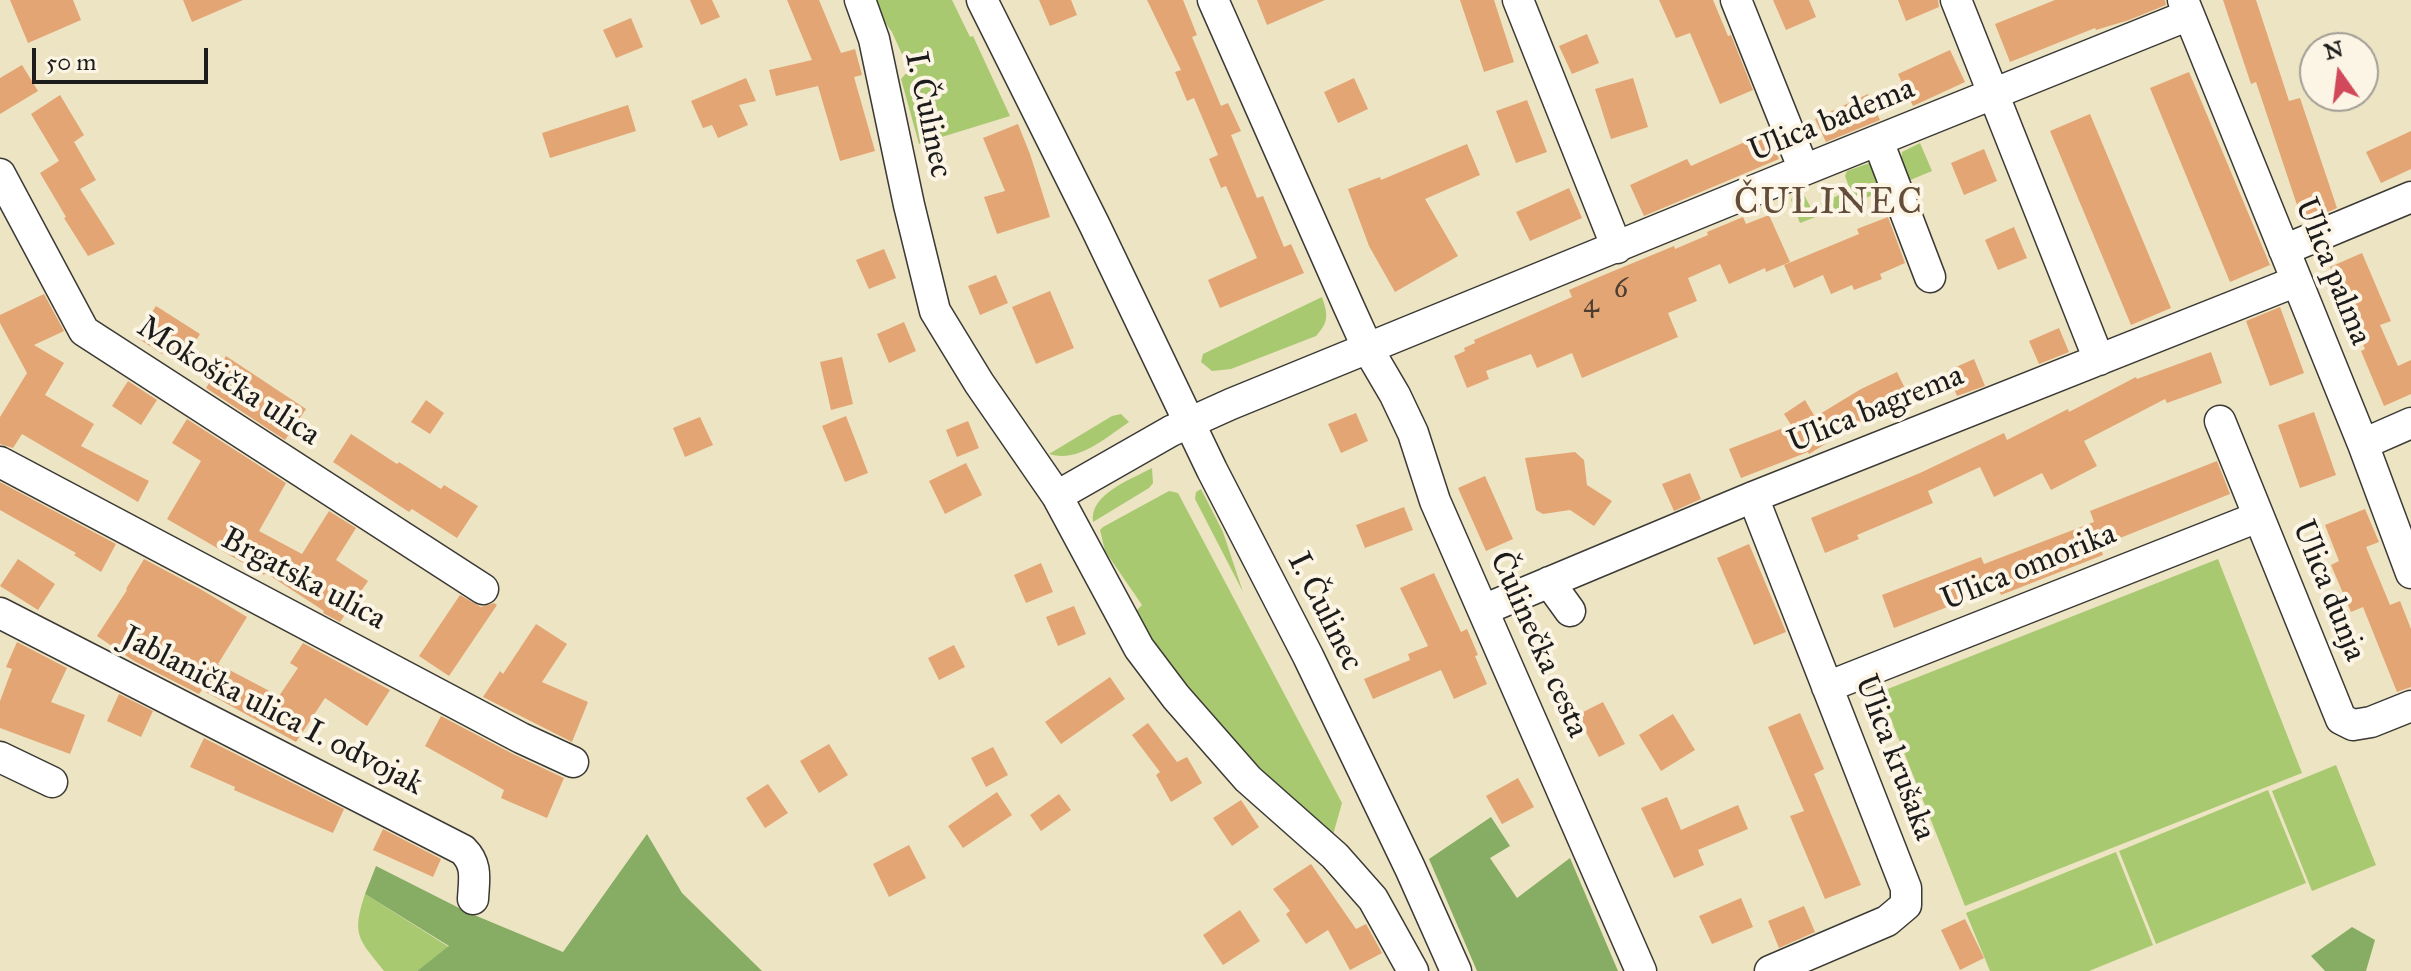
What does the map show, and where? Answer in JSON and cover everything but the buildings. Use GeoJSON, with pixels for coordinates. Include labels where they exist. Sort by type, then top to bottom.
{"type":"FeatureCollection","features":[{"type":"Feature","properties":{"kind":"street","name":"I. Čulinec"},"geometry":{"type":"LineString","coordinates":[[860,0],[874,39],[935,311],[979,383],[1057,496],[1139,648],[1176,697],[1248,779],[1335,856],[1373,899],[1413,971]]}},
{"type":"Feature","properties":{"kind":"street","name":"I. Čulinec"},"geometry":{"type":"LineString","coordinates":[[982,0],[1095,226],[1188,423],[1308,656],[1456,971]]}},
{"type":"Feature","properties":{"kind":"street","name":"Čulinečka cesta"},"geometry":{"type":"LineString","coordinates":[[1213,0],[1368,349],[1413,433],[1435,501],[1641,971]]}},
{"type":"Feature","properties":{"kind":"street"},"geometry":{"type":"LineString","coordinates":[[1518,0],[1617,248]]}},
{"type":"Feature","properties":{"kind":"street"},"geometry":{"type":"LineString","coordinates":[[1736,0],[1804,170]]}},
{"type":"Feature","properties":{"kind":"street"},"geometry":{"type":"LineString","coordinates":[[1956,0],[2099,360]]}},
{"type":"Feature","properties":{"kind":"street","name":"Ulica badema"},"geometry":{"type":"LineString","coordinates":[[1368,349],[1994,95],[2186,8]]}},
{"type":"Feature","properties":{"kind":"street","name":"Ulica palma"},"geometry":{"type":"LineString","coordinates":[[2186,8],[2363,444],[2411,573]]}},
{"type":"Feature","properties":{"kind":"street"},"geometry":{"type":"LineString","coordinates":[[1878,141],[1930,277]]}},
{"type":"Feature","properties":{"kind":"street","name":"Mokošička ulica"},"geometry":{"type":"LineString","coordinates":[[0,174],[84,331],[483,589]]}},
{"type":"Feature","properties":{"kind":"street"},"geometry":{"type":"LineString","coordinates":[[2284,250],[2411,197]]}},
{"type":"Feature","properties":{"kind":"street","name":"Ulica bagrema"},"geometry":{"type":"LineString","coordinates":[[1483,610],[1753,497],[2297,281]]}},
{"type":"Feature","properties":{"kind":"street"},"geometry":{"type":"LineString","coordinates":[[1057,496],[1188,423],[1368,349]]}},
{"type":"Feature","properties":{"kind":"street","name":"Ulica dunja"},"geometry":{"type":"LineString","coordinates":[[2220,421],[2341,719],[2353,725],[2371,722],[2411,706]]}},
{"type":"Feature","properties":{"kind":"street"},"geometry":{"type":"LineString","coordinates":[[2363,444],[2411,423]]}},
{"type":"Feature","properties":{"kind":"street","name":"Brgatska ulica"},"geometry":{"type":"LineString","coordinates":[[0,462],[521,738],[573,762]]}},
{"type":"Feature","properties":{"kind":"street","name":"Ulica krušaka"},"geometry":{"type":"LineString","coordinates":[[1753,497],[1906,888],[1906,905],[1887,921],[1770,971]]}},
{"type":"Feature","properties":{"kind":"street","name":"Ulica omorika"},"geometry":{"type":"LineString","coordinates":[[1827,687],[2258,517]]}},
{"type":"Feature","properties":{"kind":"street"},"geometry":{"type":"LineString","coordinates":[[1549,582],[1570,611]]}},
{"type":"Feature","properties":{"kind":"street","name":"Jablanička ulica I. odvojak"},"geometry":{"type":"LineString","coordinates":[[0,613],[463,850],[471,858],[475,870],[473,899]]}},
{"type":"Feature","properties":{"kind":"street"},"geometry":{"type":"LineString","coordinates":[[0,757],[52,782]]}},
{"type":"Feature","properties":{"kind":"green space"},"geometry":{"type":"Polygon","coordinates":[[[869,0],[952,0],[970,37],[973,36],[1010,116],[919,144],[901,79],[909,70],[892,32],[869,0]]]}},
{"type":"Feature","properties":{"kind":"green space"},"geometry":{"type":"Polygon","coordinates":[[[1920,143],[1932,171],[1908,181],[1901,162],[1902,152],[1920,143]]]}},
{"type":"Feature","properties":{"kind":"green space"},"geometry":{"type":"Polygon","coordinates":[[[1872,162],[1889,189],[1800,223],[1791,200],[1793,195],[1803,193],[1811,208],[1850,190],[1845,176],[1847,171],[1872,162]]]}},
{"type":"Feature","properties":{"kind":"green space"},"geometry":{"type":"Polygon","coordinates":[[[1322,297],[1326,318],[1316,336],[1231,369],[1212,371],[1201,362],[1203,354],[1322,297]]]}},
{"type":"Feature","properties":{"kind":"green space"},"geometry":{"type":"Polygon","coordinates":[[[1121,414],[1129,422],[1101,442],[1071,455],[1049,454],[1112,416],[1121,414]]]}},
{"type":"Feature","properties":{"kind":"green space"},"geometry":{"type":"Polygon","coordinates":[[[1152,468],[1153,483],[1149,488],[1093,522],[1098,503],[1105,496],[1152,468]]]}},
{"type":"Feature","properties":{"kind":"green space"},"geometry":{"type":"Polygon","coordinates":[[[1201,489],[1223,532],[1243,592],[1195,499],[1196,492],[1201,489]]]}},
{"type":"Feature","properties":{"kind":"green space"},"geometry":{"type":"Polygon","coordinates":[[[1169,491],[1178,493],[1342,803],[1331,842],[1286,803],[1172,674],[1136,611],[1142,605],[1105,551],[1100,530],[1103,527],[1169,491]]]}},
{"type":"Feature","properties":{"kind":"green space"},"geometry":{"type":"Polygon","coordinates":[[[2218,559],[2302,773],[1965,906],[1880,692],[2218,559]]]}},
{"type":"Feature","properties":{"kind":"green space"},"geometry":{"type":"Polygon","coordinates":[[[2336,765],[2376,865],[2312,891],[2272,791],[2336,765]]]}},
{"type":"Feature","properties":{"kind":"green space"},"geometry":{"type":"Polygon","coordinates":[[[2268,790],[2306,883],[2156,944],[2119,851],[2268,790]]]}},
{"type":"Feature","properties":{"kind":"green space"},"geometry":{"type":"Polygon","coordinates":[[[1491,817],[1510,846],[1490,858],[1517,898],[1570,858],[1618,971],[1477,971],[1429,859],[1491,817]]]}},
{"type":"Feature","properties":{"kind":"green space"},"geometry":{"type":"Polygon","coordinates":[[[647,834],[682,893],[762,971],[417,971],[449,946],[365,894],[376,866],[467,912],[563,952],[647,834]]]}},
{"type":"Feature","properties":{"kind":"green space"},"geometry":{"type":"Polygon","coordinates":[[[2116,852],[2153,945],[2089,971],[1990,971],[1966,913],[2116,852]]]}},
{"type":"Feature","properties":{"kind":"green space"},"geometry":{"type":"Polygon","coordinates":[[[365,894],[449,947],[417,971],[384,971],[363,944],[358,928],[365,894]]]}},
{"type":"Feature","properties":{"kind":"green space"},"geometry":{"type":"Polygon","coordinates":[[[2352,927],[2375,940],[2366,971],[2325,971],[2311,956],[2352,927]]]}},
{"type":"Feature","properties":{"kind":"district","name":"ČULINEC"},"geometry":{"type":"Point","coordinates":[1829,204]}}]}
